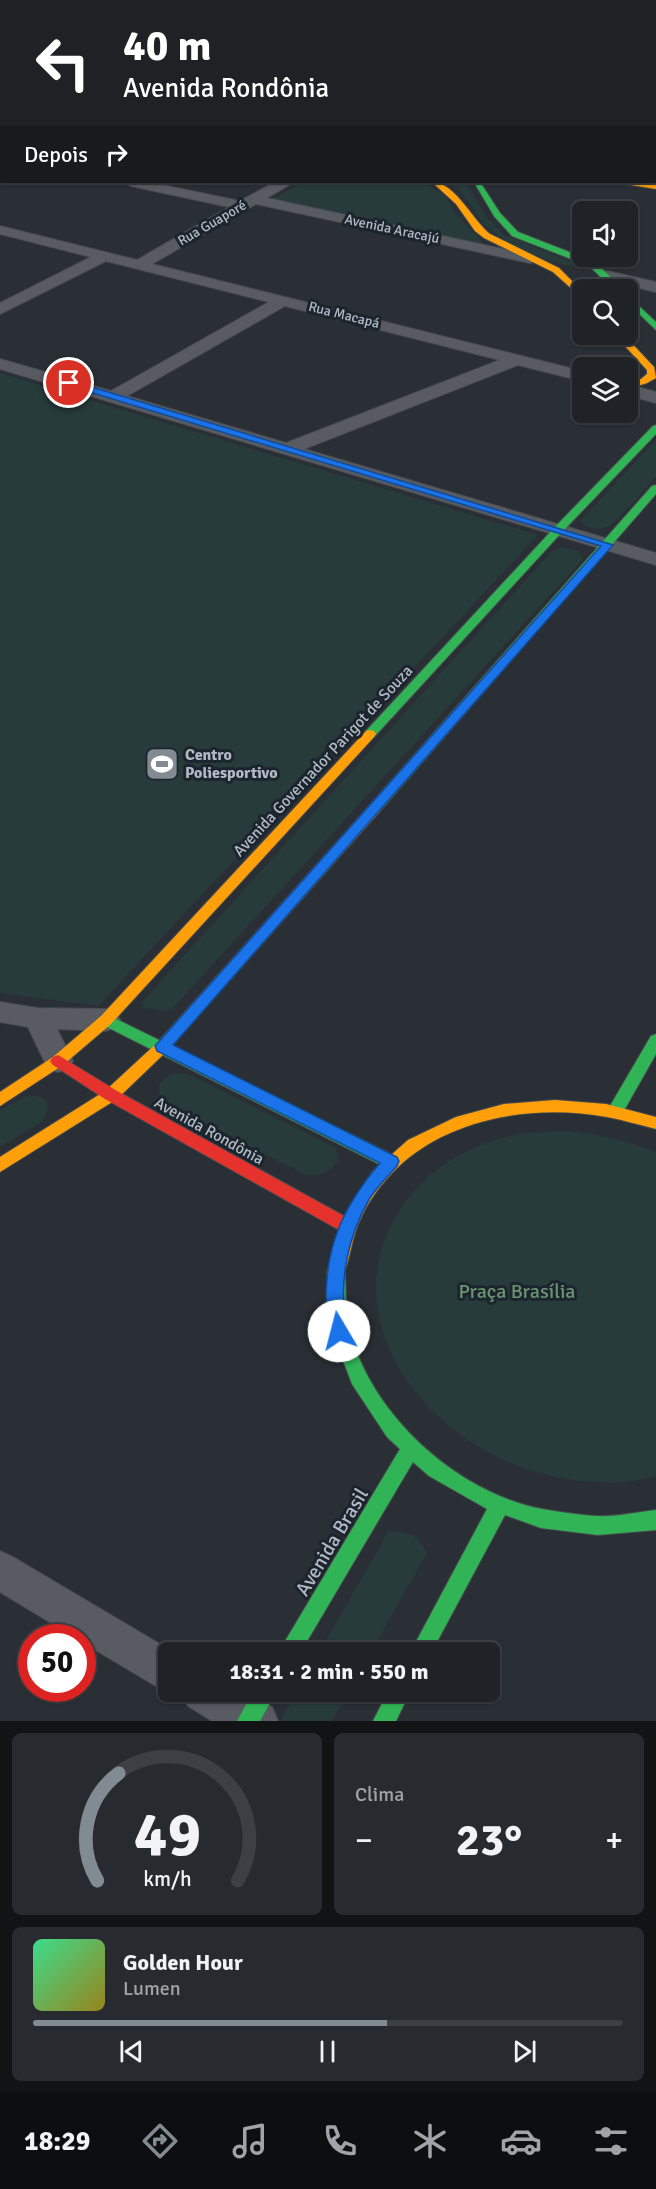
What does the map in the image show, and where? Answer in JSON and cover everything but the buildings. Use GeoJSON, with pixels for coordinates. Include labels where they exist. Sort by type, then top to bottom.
{"type":"FeatureCollection","features":[{"type":"Feature","properties":{"kind":"street","name":"Avenida Aracajú"},"geometry":{"type":"LineString","coordinates":[[137,183],[248,202],[530,259]]}},
{"type":"Feature","properties":{"kind":"street","name":"Rua Guaporé"},"geometry":{"type":"LineString","coordinates":[[140,264],[282,183]]}},
{"type":"Feature","properties":{"kind":"street"},"geometry":{"type":"LineString","coordinates":[[436,183],[459,202],[478,229],[487,236],[556,270],[572,286]]}},
{"type":"Feature","properties":{"kind":"street"},"geometry":{"type":"LineString","coordinates":[[478,183],[511,231],[531,242],[581,259],[610,279]]}},
{"type":"Feature","properties":{"kind":"street"},"geometry":{"type":"LineString","coordinates":[[630,183],[656,188]]}},
{"type":"Feature","properties":{"kind":"street","name":"Rua Macapá"},"geometry":{"type":"LineString","coordinates":[[0,230],[572,373]]}},
{"type":"Feature","properties":{"kind":"street"},"geometry":{"type":"LineString","coordinates":[[0,309],[105,256]]}},
{"type":"Feature","properties":{"kind":"street"},"geometry":{"type":"LineString","coordinates":[[607,276],[656,287]]}},
{"type":"Feature","properties":{"kind":"street"},"geometry":{"type":"LineString","coordinates":[[115,396],[285,300]]}},
{"type":"Feature","properties":{"kind":"street"},"geometry":{"type":"LineString","coordinates":[[638,308],[656,327]]}},
{"type":"Feature","properties":{"kind":"street"},"geometry":{"type":"LineString","coordinates":[[628,345],[653,372],[644,381],[638,383]]}},
{"type":"Feature","properties":{"kind":"street"},"geometry":{"type":"LineString","coordinates":[[290,448],[518,359]]}},
{"type":"Feature","properties":{"kind":"street"},"geometry":{"type":"LineString","coordinates":[[0,364],[290,448],[656,559]]}},
{"type":"Feature","properties":{"kind":"street"},"geometry":{"type":"LineString","coordinates":[[638,391],[656,398]]}},
{"type":"Feature","properties":{"kind":"street","name":"Avenida Governador Parigot de Souza"},"geometry":{"type":"LineString","coordinates":[[0,1100],[58,1061],[106,1020],[558,530],[656,428]]}},
{"type":"Feature","properties":{"kind":"street"},"geometry":{"type":"LineString","coordinates":[[0,1166],[111,1095],[163,1046],[656,488]]}},
{"type":"Feature","properties":{"kind":"street"},"geometry":{"type":"LineString","coordinates":[[0,1012],[38,1018],[106,1020],[163,1046],[391,1161]]}},
{"type":"Feature","properties":{"kind":"street"},"geometry":{"type":"LineString","coordinates":[[38,1018],[58,1061]]}},
{"type":"Feature","properties":{"kind":"street"},"geometry":{"type":"LineString","coordinates":[[616,1110],[656,1040]]}},
{"type":"Feature","properties":{"kind":"street","name":"Avenida Rondônia"},"geometry":{"type":"LineString","coordinates":[[58,1061],[111,1095],[347,1226]]}},
{"type":"Feature","properties":{"kind":"street"},"geometry":{"type":"LineString","coordinates":[[656,1123],[616,1110],[554,1103],[494,1109],[438,1129],[391,1161],[366,1191],[347,1226],[336,1269],[335,1315],[348,1363],[373,1409],[410,1450],[436,1472],[466,1491],[499,1506],[566,1524],[635,1525],[656,1520]]}},
{"type":"Feature","properties":{"kind":"street","name":"Avenida Brasil"},"geometry":{"type":"LineString","coordinates":[[295,1642],[410,1450]]}},
{"type":"Feature","properties":{"kind":"street"},"geometry":{"type":"LineString","coordinates":[[426,1642],[499,1506]]}},
{"type":"Feature","properties":{"kind":"street"},"geometry":{"type":"LineString","coordinates":[[0,1570],[158,1665]]}},
{"type":"Feature","properties":{"kind":"street"},"geometry":{"type":"LineString","coordinates":[[227,1702],[255,1713]]}},
{"type":"Feature","properties":{"kind":"street"},"geometry":{"type":"LineString","coordinates":[[384,1721],[394,1702]]}},
{"type":"Feature","properties":{"kind":"green space"},"geometry":{"type":"Polygon","coordinates":[[[302,183],[426,183],[446,196],[454,212],[487,247],[270,200],[302,183]]]}},
{"type":"Feature","properties":{"kind":"green space"},"geometry":{"type":"Polygon","coordinates":[[[450,183],[466,183],[485,215],[503,234],[572,262],[572,266],[545,259],[502,238],[484,224],[464,196],[450,183]]]}},
{"type":"Feature","properties":{"kind":"green space","name":"Centro Poliesportivo"},"geometry":{"type":"Polygon","coordinates":[[[0,373],[538,535],[98,1006],[0,993],[0,373]]]}},
{"type":"Feature","properties":{"kind":"green space"},"geometry":{"type":"Polygon","coordinates":[[[656,440],[656,476],[639,496],[607,527],[600,529],[583,524],[582,519],[656,440]]]}},
{"type":"Feature","properties":{"kind":"green space"},"geometry":{"type":"Polygon","coordinates":[[[561,547],[579,551],[583,559],[174,1007],[165,1011],[145,1008],[141,1003],[552,551],[561,547]]]}},
{"type":"Feature","properties":{"kind":"green space"},"geometry":{"type":"Polygon","coordinates":[[[172,1073],[188,1074],[336,1148],[338,1160],[325,1173],[306,1175],[160,1100],[159,1084],[172,1073]]]}},
{"type":"Feature","properties":{"kind":"green space"},"geometry":{"type":"Polygon","coordinates":[[[29,1095],[38,1096],[46,1101],[48,1109],[43,1121],[0,1147],[0,1110],[29,1095]]]}},
{"type":"Feature","properties":{"kind":"green space","name":"Praça Brasília"},"geometry":{"type":"Polygon","coordinates":[[[565,1131],[611,1138],[656,1152],[656,1476],[644,1479],[606,1482],[557,1477],[514,1464],[474,1444],[438,1415],[408,1381],[387,1343],[377,1302],[379,1258],[397,1214],[406,1200],[429,1176],[456,1157],[486,1143],[517,1135],[565,1131]]]}},
{"type":"Feature","properties":{"kind":"green space"},"geometry":{"type":"Polygon","coordinates":[[[389,1531],[412,1535],[420,1541],[427,1553],[376,1642],[325,1642],[389,1531]]]}},
{"type":"Feature","properties":{"kind":"green space"},"geometry":{"type":"Polygon","coordinates":[[[291,1702],[342,1702],[332,1721],[280,1721],[291,1702]]]}},
{"type":"Feature","properties":{"kind":"traffic: fast"},"geometry":{"type":"LineString","coordinates":[[478,183],[497,214],[515,234],[592,264],[608,279]]}},
{"type":"Feature","properties":{"kind":"traffic: fast"},"geometry":{"type":"LineString","coordinates":[[638,308],[656,327]]}},
{"type":"Feature","properties":{"kind":"traffic: fast"},"geometry":{"type":"LineString","coordinates":[[370,734],[558,530],[656,428]]}},
{"type":"Feature","properties":{"kind":"traffic: fast"},"geometry":{"type":"LineString","coordinates":[[374,809],[656,488]]}},
{"type":"Feature","properties":{"kind":"traffic: fast"},"geometry":{"type":"LineString","coordinates":[[106,1020],[391,1162]]}},
{"type":"Feature","properties":{"kind":"traffic: fast"},"geometry":{"type":"LineString","coordinates":[[616,1110],[656,1040]]}},
{"type":"Feature","properties":{"kind":"traffic: fast"},"geometry":{"type":"LineString","coordinates":[[336,1272],[341,1331],[361,1384],[393,1431],[436,1470],[486,1499],[541,1518],[598,1526],[656,1520]]}},
{"type":"Feature","properties":{"kind":"traffic: fast"},"geometry":{"type":"LineString","coordinates":[[295,1642],[410,1450]]}},
{"type":"Feature","properties":{"kind":"traffic: fast"},"geometry":{"type":"LineString","coordinates":[[426,1642],[499,1506]]}},
{"type":"Feature","properties":{"kind":"traffic: fast"},"geometry":{"type":"LineString","coordinates":[[248,1721],[259,1702]]}},
{"type":"Feature","properties":{"kind":"traffic: fast"},"geometry":{"type":"LineString","coordinates":[[384,1721],[394,1702]]}},
{"type":"Feature","properties":{"kind":"traffic: slow"},"geometry":{"type":"LineString","coordinates":[[436,183],[459,202],[478,229],[487,236],[556,270],[572,286]]}},
{"type":"Feature","properties":{"kind":"traffic: slow"},"geometry":{"type":"LineString","coordinates":[[631,183],[656,187]]}},
{"type":"Feature","properties":{"kind":"traffic: slow"},"geometry":{"type":"LineString","coordinates":[[628,345],[656,375]]}},
{"type":"Feature","properties":{"kind":"traffic: slow"},"geometry":{"type":"LineString","coordinates":[[638,383],[651,375],[651,369]]}},
{"type":"Feature","properties":{"kind":"traffic: slow"},"geometry":{"type":"LineString","coordinates":[[0,1100],[58,1061],[106,1020],[370,734]]}},
{"type":"Feature","properties":{"kind":"traffic: slow"},"geometry":{"type":"LineString","coordinates":[[0,1165],[111,1095],[163,1046],[374,809]]}},
{"type":"Feature","properties":{"kind":"traffic: slow"},"geometry":{"type":"LineString","coordinates":[[336,1272],[351,1219],[378,1177],[414,1145],[456,1123],[504,1110],[555,1106],[606,1111],[656,1123]]}},
{"type":"Feature","properties":{"kind":"traffic: jam"},"geometry":{"type":"LineString","coordinates":[[58,1061],[111,1095],[347,1226]]}},
{"type":"Feature","properties":{"kind":"place","name":"Centro Poliesportivo"},"geometry":{"type":"Point","coordinates":[162,764]}},
{"type":"Feature","properties":{"kind":"route"},"geometry":{"type":"LineString","coordinates":[[69,383],[608,545],[163,1046],[391,1161],[366,1191],[347,1226],[336,1269],[335,1315],[339,1331]]}}]}
